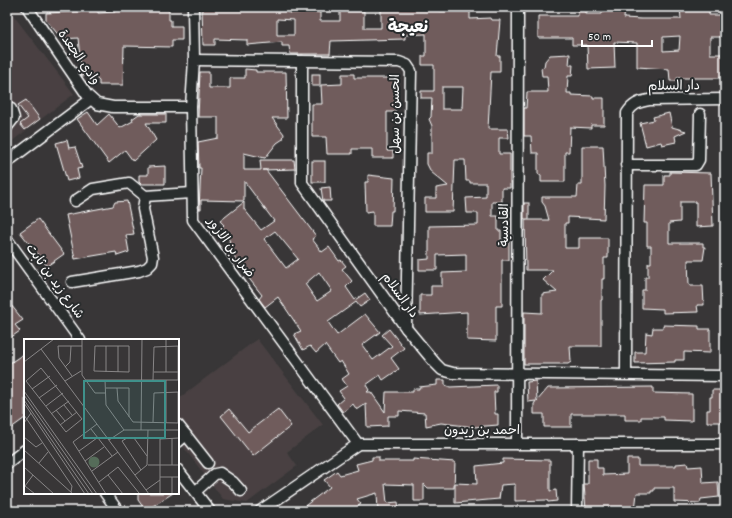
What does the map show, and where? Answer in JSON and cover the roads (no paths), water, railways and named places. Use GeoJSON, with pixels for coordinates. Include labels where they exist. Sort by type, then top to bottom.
{"type":"FeatureCollection","features":[{"type":"Feature","properties":{"kind":"street","name":"وادي الجعدة"},"geometry":{"type":"LineString","coordinates":[[27,7],[91,99],[98,104],[113,107],[191,108]]}},
{"type":"Feature","properties":{"kind":"street","name":"ضرار بن الازور"},"geometry":{"type":"LineString","coordinates":[[193,7],[194,60],[191,108],[192,213],[197,227],[358,444]]}},
{"type":"Feature","properties":{"kind":"street","name":"القادسية"},"geometry":{"type":"LineString","coordinates":[[516,444],[518,7]]}},
{"type":"Feature","properties":{"kind":"street","name":"الحسن بن سهل"},"geometry":{"type":"LineString","coordinates":[[194,60],[399,62],[407,65],[411,71],[406,328]]}},
{"type":"Feature","properties":{"kind":"street","name":"دار السلام"},"geometry":{"type":"LineString","coordinates":[[302,61],[302,183],[406,328],[434,363],[442,370],[453,373],[725,376]]}},
{"type":"Feature","properties":{"kind":"street"},"geometry":{"type":"LineString","coordinates":[[7,162],[91,99]]}},
{"type":"Feature","properties":{"kind":"street","name":"دار السلام"},"geometry":{"type":"LineString","coordinates":[[626,374],[627,113],[631,106],[639,102],[649,100],[725,99]]}},
{"type":"Feature","properties":{"kind":"street"},"geometry":{"type":"LineString","coordinates":[[7,106],[11,109],[14,118],[7,127]]}},
{"type":"Feature","properties":{"kind":"street"},"geometry":{"type":"LineString","coordinates":[[626,165],[696,165],[700,160],[700,114]]}},
{"type":"Feature","properties":{"kind":"street"},"geometry":{"type":"LineString","coordinates":[[75,201],[92,189],[129,183],[145,196],[192,193]]}},
{"type":"Feature","properties":{"kind":"street"},"geometry":{"type":"LineString","coordinates":[[72,282],[139,270],[147,268],[152,263],[144,209],[145,196]]}},
{"type":"Feature","properties":{"kind":"street","name":"شارع زيد بن ثابت"},"geometry":{"type":"LineString","coordinates":[[7,239],[79,339]]}},
{"type":"Feature","properties":{"kind":"street"},"geometry":{"type":"LineString","coordinates":[[179,428],[182,438],[208,463]]}},
{"type":"Feature","properties":{"kind":"street"},"geometry":{"type":"LineString","coordinates":[[260,511],[358,444]]}},
{"type":"Feature","properties":{"kind":"street","name":"احمد بن زيدون"},"geometry":{"type":"LineString","coordinates":[[358,444],[725,444]]}},
{"type":"Feature","properties":{"kind":"street"},"geometry":{"type":"LineString","coordinates":[[577,511],[578,444]]}},
{"type":"Feature","properties":{"kind":"street"},"geometry":{"type":"LineString","coordinates":[[7,464],[24,451]]}},
{"type":"Feature","properties":{"kind":"street"},"geometry":{"type":"LineString","coordinates":[[179,471],[210,511]]}},
{"type":"Feature","properties":{"kind":"street"},"geometry":{"type":"LineString","coordinates":[[195,492],[215,474],[220,472],[233,482],[241,491]]}},
{"type":"Feature","properties":{"kind":"street"},"geometry":{"type":"LineString","coordinates":[[106,494],[118,511]]}},
{"type":"Feature","properties":{"kind":"district","name":"نعيجة"},"geometry":{"type":"Point","coordinates":[408,29]}}]}
